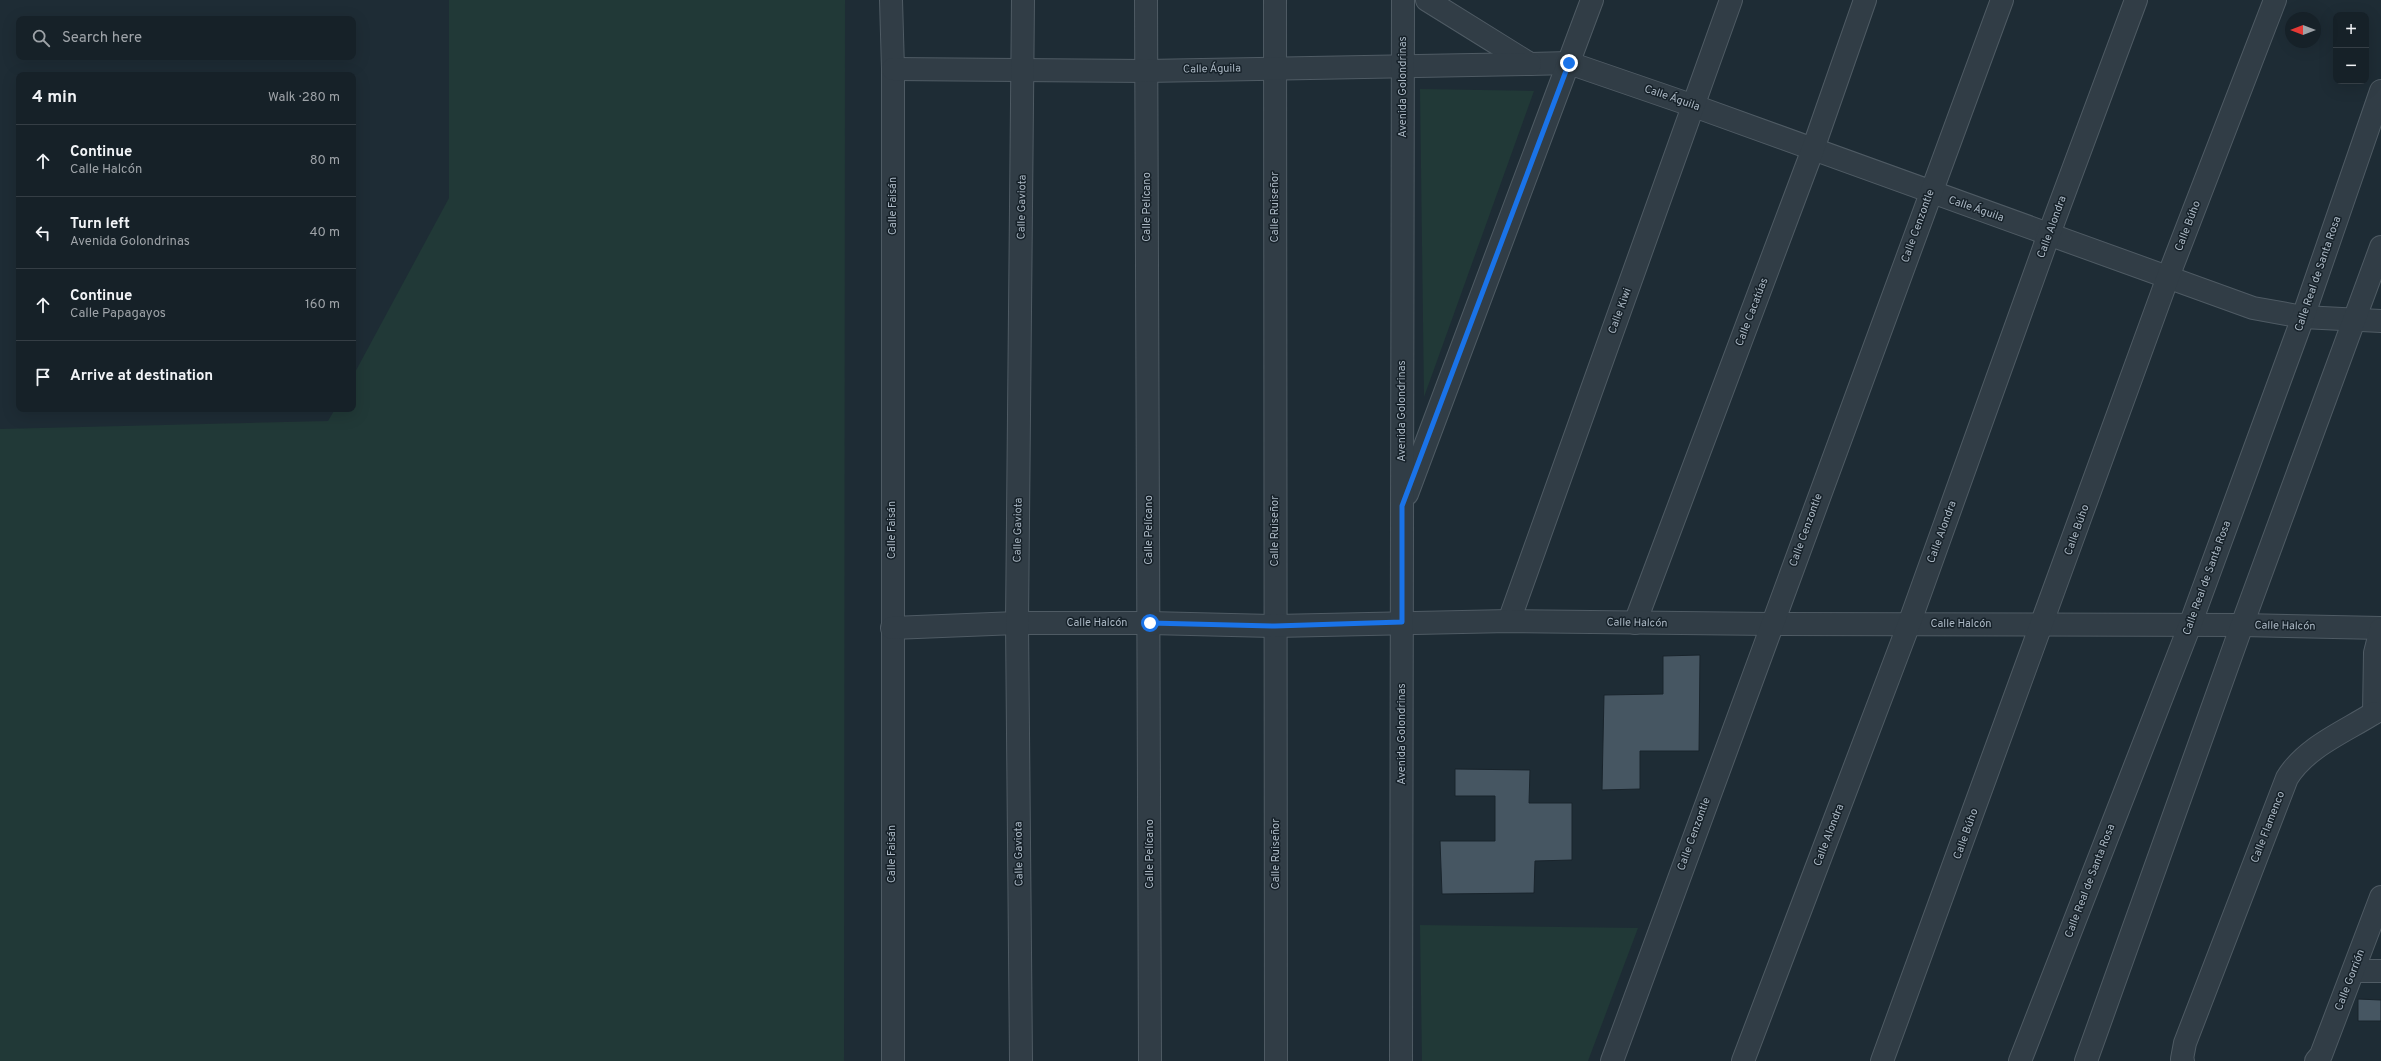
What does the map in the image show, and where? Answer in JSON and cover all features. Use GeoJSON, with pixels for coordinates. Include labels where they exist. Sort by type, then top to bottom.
{"type":"FeatureCollection","features":[{"type":"Feature","properties":{"kind":"street","name":"Calle Faisán"},"geometry":{"type":"LineString","coordinates":[[891,0],[893,69],[892,1061]]}},
{"type":"Feature","properties":{"kind":"street","name":"Calle Gaviota"},"geometry":{"type":"LineString","coordinates":[[1021,1061],[1017,623],[1024,70],[1023,0]]}},
{"type":"Feature","properties":{"kind":"street","name":"Calle Pelícano"},"geometry":{"type":"LineString","coordinates":[[1146,0],[1150,623],[1150,1061]]}},
{"type":"Feature","properties":{"kind":"street","name":"Calle Ruiseñor"},"geometry":{"type":"LineString","coordinates":[[1275,0],[1276,1061]]}},
{"type":"Feature","properties":{"kind":"street","name":"Avenida Golondrinas"},"geometry":{"type":"LineString","coordinates":[[1401,1061],[1403,0]]}},
{"type":"Feature","properties":{"kind":"street"},"geometry":{"type":"LineString","coordinates":[[1427,0],[1450,7],[1530,64]]}},
{"type":"Feature","properties":{"kind":"street"},"geometry":{"type":"LineString","coordinates":[[1402,506],[1592,0]]}},
{"type":"Feature","properties":{"kind":"street","name":"Calle Kiwi"},"geometry":{"type":"LineString","coordinates":[[1509,621],[1731,0]]}},
{"type":"Feature","properties":{"kind":"street","name":"Calle Cacatúas"},"geometry":{"type":"LineString","coordinates":[[1635,623],[1813,149],[1865,0]]}},
{"type":"Feature","properties":{"kind":"street","name":"Calle Cenzontle"},"geometry":{"type":"LineString","coordinates":[[1612,1061],[1771,624],[2002,0]]}},
{"type":"Feature","properties":{"kind":"street","name":"Calle Alondra"},"geometry":{"type":"LineString","coordinates":[[1743,1061],[1909,624],[2049,234],[2136,0]]}},
{"type":"Feature","properties":{"kind":"street","name":"Calle Búho"},"geometry":{"type":"LineString","coordinates":[[1882,1061],[2168,277],[2275,0]]}},
{"type":"Feature","properties":{"kind":"street","name":"Calle Águila"},"geometry":{"type":"LineString","coordinates":[[893,69],[1146,70],[1403,68],[1569,63],[1694,106],[1930,193],[2049,234],[2253,308],[2303,318],[2381,321]]}},
{"type":"Feature","properties":{"kind":"street","name":"Calle Real de Santa Rosa"},"geometry":{"type":"LineString","coordinates":[[2020,1061],[2190,625],[2303,318],[2381,91]]}},
{"type":"Feature","properties":{"kind":"street"},"geometry":{"type":"LineString","coordinates":[[2086,1061],[2242,624],[2381,247]]}},
{"type":"Feature","properties":{"kind":"street","name":"Calle Halcón"},"geometry":{"type":"LineString","coordinates":[[892,628],[1017,623],[1150,623],[1275,626],[1402,622],[1509,621],[1771,624],[2242,624],[2381,629]]}},
{"type":"Feature","properties":{"kind":"street","name":"Calle Flamenco"},"geometry":{"type":"LineString","coordinates":[[2182,1060],[2185,1043],[2287,778],[2295,765],[2306,755],[2378,713],[2375,653],[2381,629]]}},
{"type":"Feature","properties":{"kind":"street","name":"Calle Gorrión"},"geometry":{"type":"LineString","coordinates":[[2316,1061],[2322,1055],[2381,897]]}},
{"type":"Feature","properties":{"kind":"street"},"geometry":{"type":"LineString","coordinates":[[2354,971],[2381,971]]}},
{"type":"Feature","properties":{"kind":"green space"},"geometry":{"type":"Polygon","coordinates":[[[449,0],[845,0],[844,1061],[0,1061],[0,429],[328,421],[333,412],[356,412],[356,370],[449,198],[449,0]]]}},
{"type":"Feature","properties":{"kind":"green space"},"geometry":{"type":"Polygon","coordinates":[[[1420,89],[1534,91],[1424,397],[1420,89]]]}},
{"type":"Feature","properties":{"kind":"green space"},"geometry":{"type":"Polygon","coordinates":[[[1420,925],[1638,928],[1588,1061],[1422,1061],[1420,925]]]}},
{"type":"Feature","properties":{"kind":"building"},"geometry":{"type":"Polygon","coordinates":[[[1700,655],[1699,751],[1640,751],[1640,789],[1602,790],[1604,695],[1663,694],[1663,656],[1700,655]]]}},
{"type":"Feature","properties":{"kind":"building"},"geometry":{"type":"Polygon","coordinates":[[[1455,769],[1530,770],[1529,803],[1572,803],[1572,860],[1535,861],[1534,893],[1442,894],[1440,841],[1495,841],[1495,796],[1455,796],[1455,769]]]}},
{"type":"Feature","properties":{"kind":"building"},"geometry":{"type":"Polygon","coordinates":[[[2358,999],[2381,1000],[2381,1021],[2358,1021],[2358,999]]]}},
{"type":"Feature","properties":{"kind":"route"},"geometry":{"type":"LineString","coordinates":[[1150,623],[1275,626],[1402,622],[1402,506],[1569,63]]}}]}
